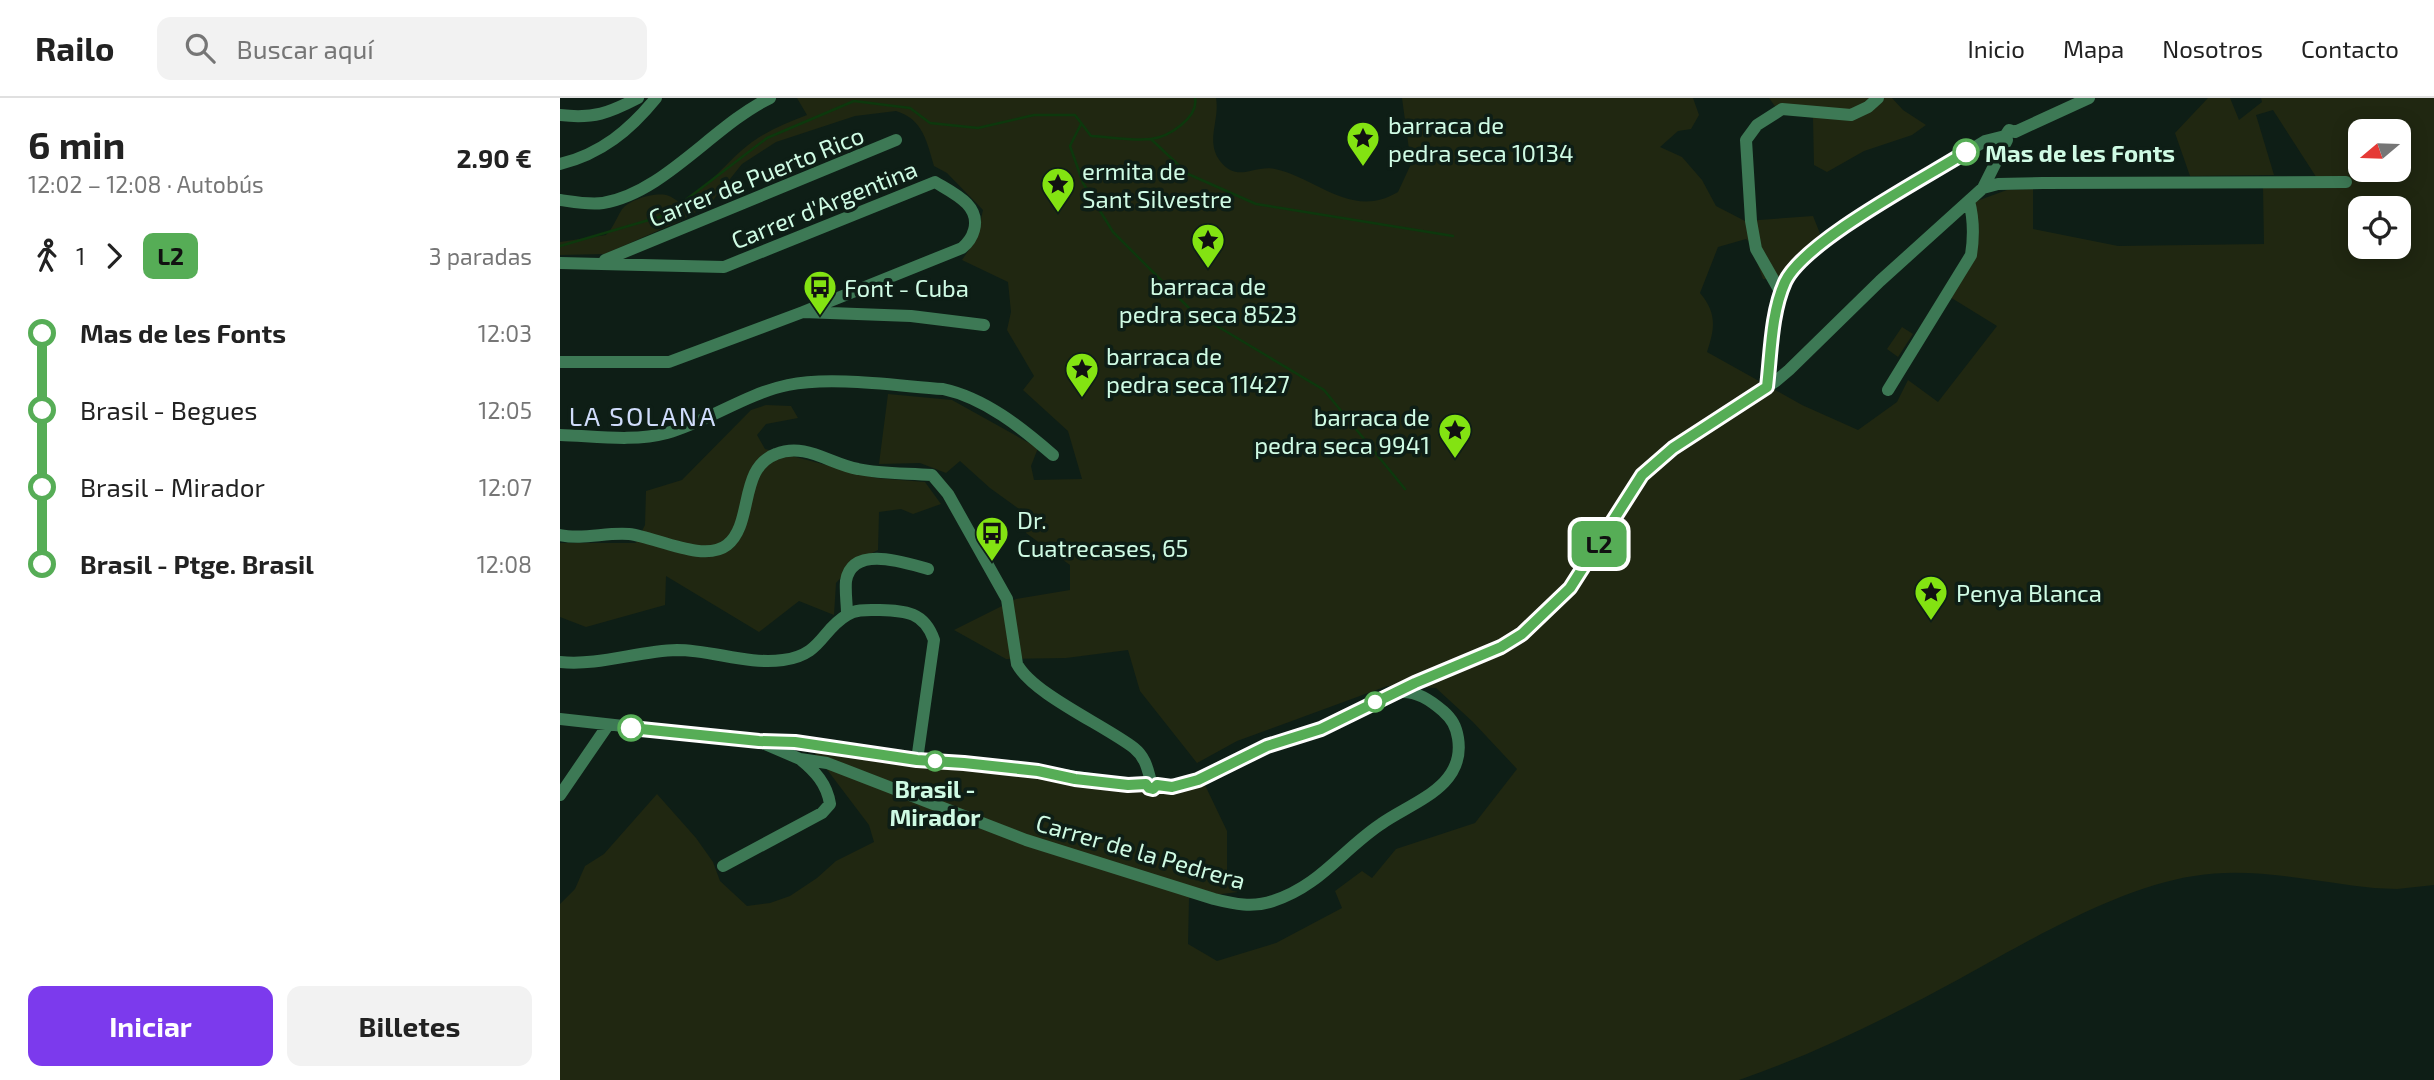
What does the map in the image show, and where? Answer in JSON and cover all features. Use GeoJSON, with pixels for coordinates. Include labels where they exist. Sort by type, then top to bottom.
{"type":"FeatureCollection","features":[{"type":"Feature","properties":{"kind":"street"},"geometry":{"type":"LineString","coordinates":[[560,115],[585,118],[599,116],[638,98]]}},
{"type":"Feature","properties":{"kind":"street"},"geometry":{"type":"LineString","coordinates":[[560,164],[584,157],[624,133],[656,98]]}},
{"type":"Feature","properties":{"kind":"street"},"geometry":{"type":"LineString","coordinates":[[560,200],[602,203],[630,193],[667,173],[755,102],[770,98]]}},
{"type":"Feature","properties":{"kind":"street"},"geometry":{"type":"LineString","coordinates":[[1781,293],[1756,248],[1751,221],[1746,140],[1757,125],[1782,109],[1851,115],[1868,107],[1878,98]]}},
{"type":"Feature","properties":{"kind":"street"},"geometry":{"type":"LineString","coordinates":[[1767,387],[1781,293],[1786,279],[1828,238],[1985,141],[2009,136],[2089,98]]}},
{"type":"Feature","properties":{"kind":"street"},"geometry":{"type":"LineString","coordinates":[[560,719],[759,741],[795,742],[917,760],[1038,771],[1075,779],[1128,785],[1151,782],[1172,787],[1198,780],[1267,746],[1321,729],[1440,671],[1501,647],[1522,634],[1570,588],[1642,475],[1682,442],[1789,370],[1919,244],[1983,188],[2009,136]]}},
{"type":"Feature","properties":{"kind":"street","name":"Carrer de Puerto Rico"},"geometry":{"type":"LineString","coordinates":[[598,263],[896,140]]}},
{"type":"Feature","properties":{"kind":"street","name":"Carrer d'Argentina"},"geometry":{"type":"LineString","coordinates":[[560,263],[724,267],[935,182],[962,199],[974,212],[975,230],[967,245],[803,312]]}},
{"type":"Feature","properties":{"kind":"street"},"geometry":{"type":"LineString","coordinates":[[1983,188],[1998,184],[2032,183],[2346,182]]}},
{"type":"Feature","properties":{"kind":"street"},"geometry":{"type":"LineString","coordinates":[[1888,390],[1971,255],[1974,238],[1973,214],[1969,201]]}},
{"type":"Feature","properties":{"kind":"street","name":"Carrer de Puerto Rico"},"geometry":{"type":"LineString","coordinates":[[626,264],[631,250]]}},
{"type":"Feature","properties":{"kind":"street"},"geometry":{"type":"LineString","coordinates":[[560,362],[669,362],[803,312],[911,316],[984,325]]}},
{"type":"Feature","properties":{"kind":"street"},"geometry":{"type":"LineString","coordinates":[[560,435],[622,436],[665,433],[759,394],[785,386],[827,382],[957,392],[1024,430],[1053,455]]}},
{"type":"Feature","properties":{"kind":"street"},"geometry":{"type":"LineString","coordinates":[[560,535],[573,537],[632,534],[708,552],[716,550],[732,540],[756,472],[767,458],[777,453],[803,451],[854,469],[932,475],[948,494],[1007,599],[1017,664],[1026,678],[1134,748],[1144,758],[1151,782]]}},
{"type":"Feature","properties":{"kind":"street"},"geometry":{"type":"LineString","coordinates":[[847,614],[846,581],[849,572],[862,561],[874,558],[928,569]]}},
{"type":"Feature","properties":{"kind":"street"},"geometry":{"type":"LineString","coordinates":[[560,663],[598,662],[677,650],[783,660],[812,650],[847,614],[865,610],[909,612],[927,624],[934,649],[917,760]]}},
{"type":"Feature","properties":{"kind":"street","name":"Carrer de la Pedrera"},"geometry":{"type":"LineString","coordinates":[[759,741],[800,759],[827,763],[1026,840],[1214,899],[1246,905],[1270,902],[1301,890],[1324,874],[1382,823],[1426,797],[1448,778],[1458,757],[1459,746],[1454,722],[1432,702],[1418,694],[1400,692]]}},
{"type":"Feature","properties":{"kind":"street"},"geometry":{"type":"LineString","coordinates":[[560,795],[608,725]]}},
{"type":"Feature","properties":{"kind":"street"},"geometry":{"type":"LineString","coordinates":[[723,866],[822,813],[830,804],[828,790],[813,770],[800,759]]}},
{"type":"Feature","properties":{"kind":"green space"},"geometry":{"type":"Polygon","coordinates":[[[797,98],[1216,98],[1214,146],[1220,161],[1227,168],[1240,172],[1275,169],[1335,194],[1365,201],[1381,199],[1398,192],[1411,164],[1402,98],[1693,98],[1699,115],[1691,129],[1678,131],[1660,147],[1682,157],[1702,180],[1716,206],[1745,221],[1813,216],[1821,236],[1781,279],[1763,279],[1750,242],[1746,239],[1718,247],[1700,293],[1706,300],[1713,321],[1707,352],[1802,405],[1858,430],[1897,402],[1908,380],[1938,402],[1997,326],[1950,297],[1974,253],[1974,202],[2007,190],[2033,189],[2033,229],[2118,246],[2264,244],[2263,187],[2322,186],[2273,110],[2256,115],[2274,175],[2190,176],[2175,133],[2208,98],[2230,98],[2239,120],[2262,102],[2261,98],[2434,98],[2434,885],[2397,889],[2374,888],[2239,873],[2217,873],[2165,882],[2135,891],[2074,917],[1880,1020],[1825,1046],[1739,1080],[560,1080],[560,904],[575,889],[585,866],[604,854],[657,794],[696,838],[713,862],[720,881],[747,906],[770,903],[790,896],[836,861],[874,842],[869,825],[813,751],[1178,792],[1204,783],[1227,831],[1227,870],[1238,892],[1189,898],[1188,944],[1217,961],[1276,943],[1342,908],[1335,891],[1362,871],[1372,878],[1396,849],[1475,823],[1517,769],[1473,722],[1436,688],[1387,686],[1237,741],[1197,763],[1140,691],[1128,650],[1066,658],[1006,659],[954,630],[1016,599],[1070,590],[1070,565],[1026,533],[1026,514],[990,488],[960,461],[946,473],[920,463],[879,464],[888,394],[952,400],[1038,448],[1031,466],[1034,480],[1082,479],[1068,431],[1023,390],[1034,376],[1007,330],[1011,312],[1008,282],[962,260],[977,238],[983,210],[947,173],[934,166],[922,132],[912,120],[896,111],[855,116],[776,142],[742,164],[710,204],[680,221],[605,254],[560,255],[560,242],[606,235],[629,203],[650,196],[664,195],[679,202],[690,196],[752,142],[807,115],[797,98]]]}},
{"type":"Feature","properties":{"kind":"green space"},"geometry":{"type":"Polygon","coordinates":[[[1769,98],[1892,98],[1903,110],[1926,125],[1912,135],[1864,151],[1827,172],[1814,165],[1813,118],[1777,109],[1769,98]]]}},
{"type":"Feature","properties":{"kind":"green space"},"geometry":{"type":"Polygon","coordinates":[[[1902,327],[1913,334],[1898,357],[1887,349],[1902,327]]]}},
{"type":"Feature","properties":{"kind":"green space"},"geometry":{"type":"Polygon","coordinates":[[[766,405],[791,406],[798,418],[766,424],[757,435],[765,449],[876,478],[925,482],[941,504],[913,514],[901,509],[879,512],[878,550],[856,561],[836,583],[834,615],[799,601],[759,632],[666,576],[665,605],[586,627],[560,617],[560,543],[636,543],[645,525],[646,491],[682,480],[751,410],[766,405]]]}},
{"type":"Feature","properties":{"kind":"waterway"},"geometry":{"type":"LineString","coordinates":[[560,246],[666,215],[767,138],[854,101],[910,108],[930,123],[978,128],[1034,115],[1075,115],[1091,136],[1151,139],[1166,135],[1181,125],[1192,113],[1195,98]]}},
{"type":"Feature","properties":{"kind":"waterway"},"geometry":{"type":"LineString","coordinates":[[1081,124],[1070,146],[1083,183],[1113,232],[1192,311],[1324,390],[1405,489]]}},
{"type":"Feature","properties":{"kind":"waterway"},"geometry":{"type":"LineString","coordinates":[[1151,139],[1188,174],[1256,204],[1453,236]]}},
{"type":"Feature","properties":{"kind":"bus line","name":"L2"},"geometry":{"type":"LineString","coordinates":[[631,728],[795,742],[917,760],[1038,771],[1075,779],[1128,785],[1146,784],[1153,789],[1157,785],[1172,787],[1198,780],[1267,746],[1321,729],[1440,671],[1501,647],[1522,634],[1570,588],[1642,475],[1691,435],[1767,387],[1778,300],[1786,279],[1805,258],[1828,238],[1966,152]]}},
{"type":"Feature","properties":{"kind":"place","name":"Mas de les Fonts"},"geometry":{"type":"Point","coordinates":[1966,152]}},
{"type":"Feature","properties":{"kind":"place","name":"barraca de pedra seca 10134"},"geometry":{"type":"Point","coordinates":[1363,168]}},
{"type":"Feature","properties":{"kind":"place","name":"ermita de Sant Silvestre"},"geometry":{"type":"Point","coordinates":[1058,214]}},
{"type":"Feature","properties":{"kind":"place","name":"barraca de pedra seca 8523"},"geometry":{"type":"Point","coordinates":[1208,270]}},
{"type":"Feature","properties":{"kind":"place","name":"Font - Cuba"},"geometry":{"type":"Point","coordinates":[820,317]}},
{"type":"Feature","properties":{"kind":"place","name":"barraca de pedra seca 11427"},"geometry":{"type":"Point","coordinates":[1082,399]}},
{"type":"Feature","properties":{"kind":"place","name":"barraca de pedra seca 9941"},"geometry":{"type":"Point","coordinates":[1455,460]}},
{"type":"Feature","properties":{"kind":"place","name":"Dr. Cuatrecases, 65"},"geometry":{"type":"Point","coordinates":[992,563]}},
{"type":"Feature","properties":{"kind":"place","name":"Penya Blanca"},"geometry":{"type":"Point","coordinates":[1931,622]}},
{"type":"Feature","properties":{"kind":"place","name":"Brasil - Mirador"},"geometry":{"type":"Point","coordinates":[935,761]}},
{"type":"Feature","properties":{"kind":"district","name":"LA SOLANA"},"geometry":{"type":"Point","coordinates":[643,415]}}]}
